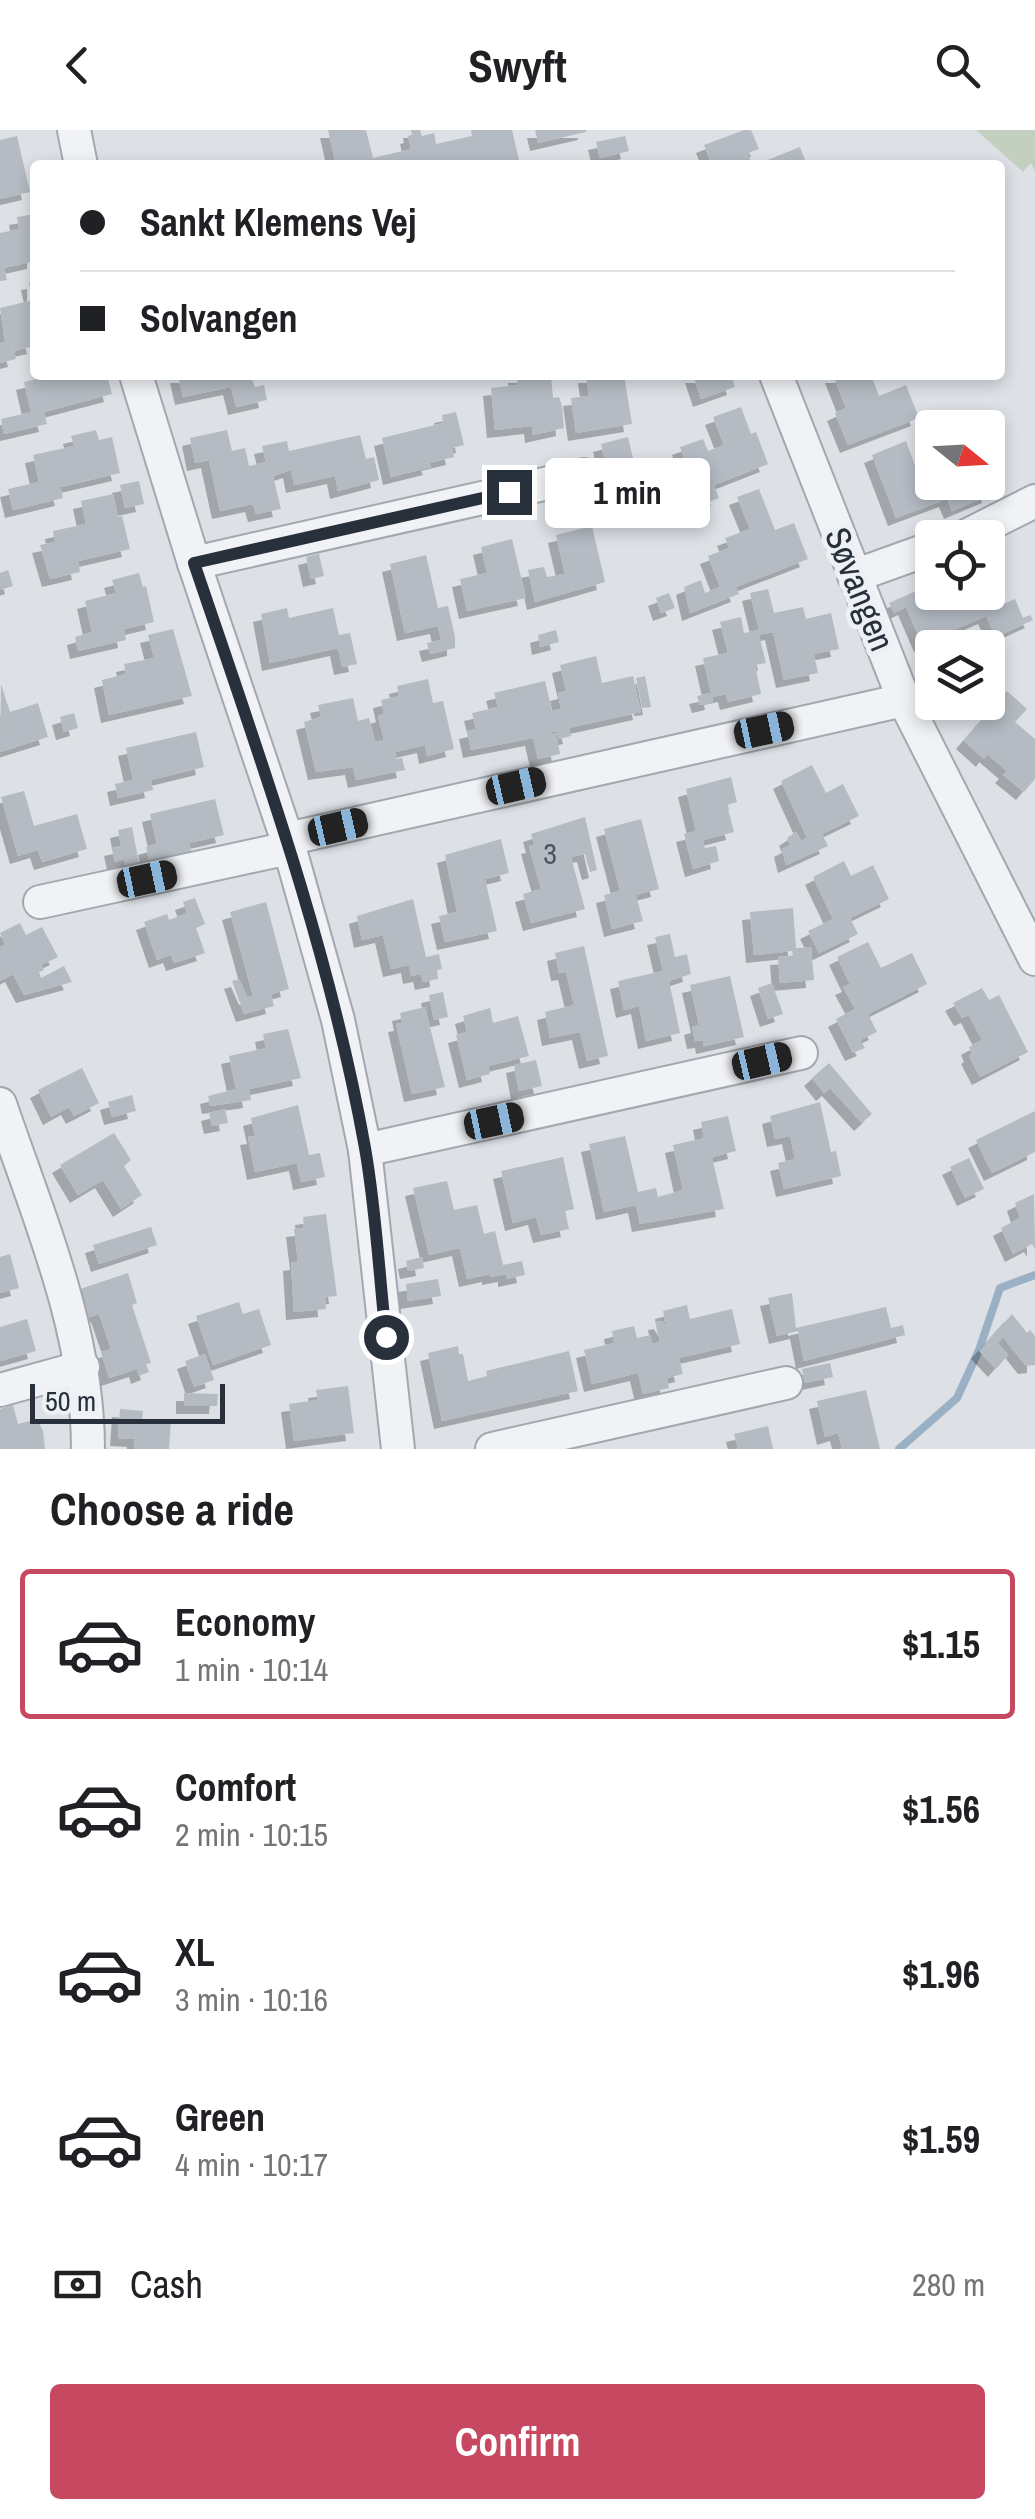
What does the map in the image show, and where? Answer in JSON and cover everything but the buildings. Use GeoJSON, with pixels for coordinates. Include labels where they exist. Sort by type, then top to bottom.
{"type":"FeatureCollection","features":[{"type":"Feature","properties":{"kind":"street"},"geometry":{"type":"LineString","coordinates":[[74,130],[81,160]]}},
{"type":"Feature","properties":{"kind":"street"},"geometry":{"type":"LineString","coordinates":[[138,380],[288,844],[338,1020],[365,1150],[398,1449]]}},
{"type":"Feature","properties":{"kind":"street","name":"Søvangen"},"geometry":{"type":"LineString","coordinates":[[778,380],[904,700],[1035,959]]}},
{"type":"Feature","properties":{"kind":"street"},"geometry":{"type":"LineString","coordinates":[[194,563],[584,475]]}},
{"type":"Feature","properties":{"kind":"street"},"geometry":{"type":"LineString","coordinates":[[998,520],[1035,501]]}},
{"type":"Feature","properties":{"kind":"street"},"geometry":{"type":"LineString","coordinates":[[854,576],[915,554]]}},
{"type":"Feature","properties":{"kind":"street"},"geometry":{"type":"LineString","coordinates":[[40,902],[904,700]]}},
{"type":"Feature","properties":{"kind":"street"},"geometry":{"type":"LineString","coordinates":[[365,1150],[801,1052]]}},
{"type":"Feature","properties":{"kind":"street"},"geometry":{"type":"LineString","coordinates":[[0,1104],[60,1280],[83,1367],[88,1449]]}},
{"type":"Feature","properties":{"kind":"street"},"geometry":{"type":"LineString","coordinates":[[0,1390],[83,1367]]}},
{"type":"Feature","properties":{"kind":"street"},"geometry":{"type":"LineString","coordinates":[[492,1449],[786,1383]]}},
{"type":"Feature","properties":{"kind":"green space"},"geometry":{"type":"Polygon","coordinates":[[[976,130],[1035,130],[1035,171],[1031,163],[1023,172],[976,130]]]}},
{"type":"Feature","properties":{"kind":"waterway"},"geometry":{"type":"LineString","coordinates":[[899,1449],[957,1398],[979,1350],[1000,1288],[1035,1275]]}},
{"type":"Feature","properties":{"kind":"route"},"geometry":{"type":"LineString","coordinates":[[386,1337],[365,1150],[338,1020],[286,839],[194,563],[509,492]]}}]}
